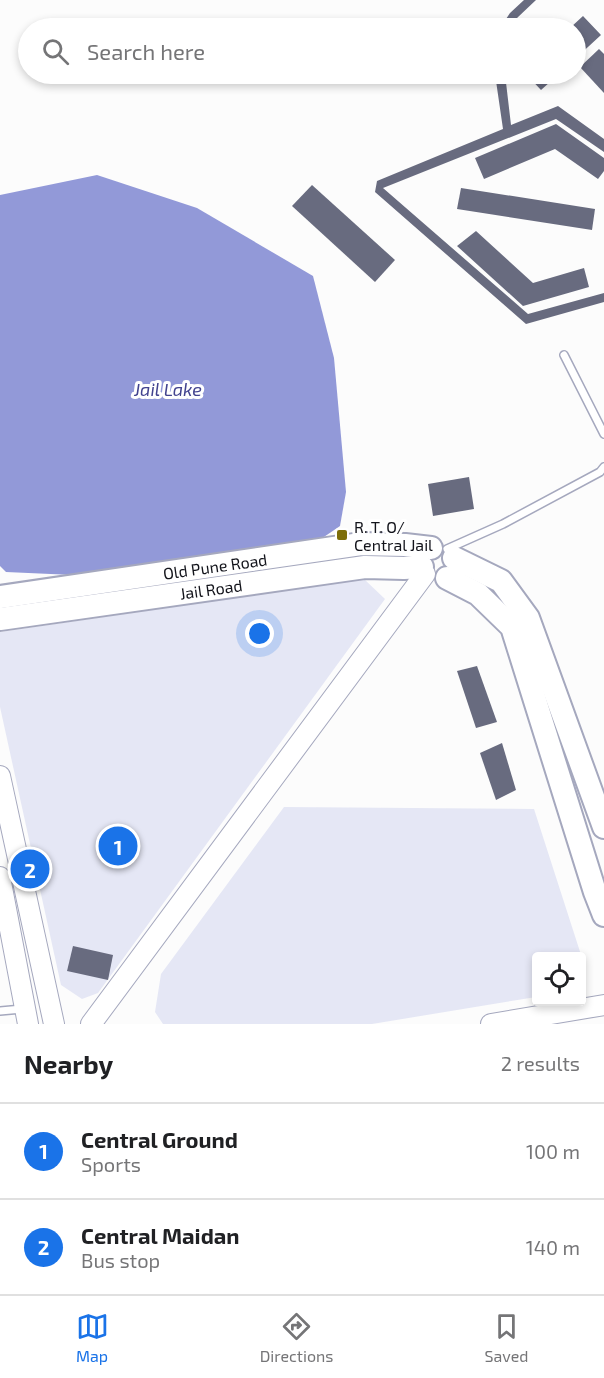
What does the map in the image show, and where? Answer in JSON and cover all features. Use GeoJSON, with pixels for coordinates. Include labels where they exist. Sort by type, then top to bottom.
{"type":"FeatureCollection","features":[{"type":"Feature","properties":{"kind":"main road","name":"Old Pune Road"},"geometry":{"type":"LineString","coordinates":[[0,597],[361,544],[405,544],[438,562],[501,581],[528,618],[604,827]]}},
{"type":"Feature","properties":{"kind":"main road","name":"Jail Road"},"geometry":{"type":"LineString","coordinates":[[0,619],[365,567],[438,562],[478,594],[512,627],[604,915]]}},
{"type":"Feature","properties":{"kind":"main road"},"geometry":{"type":"LineString","coordinates":[[92,1024],[108,1015],[438,562]]}},
{"type":"Feature","properties":{"kind":"main road"},"geometry":{"type":"LineString","coordinates":[[0,776],[54,1024]]}},
{"type":"Feature","properties":{"kind":"main road"},"geometry":{"type":"LineString","coordinates":[[0,877],[26,1016]]}},
{"type":"Feature","properties":{"kind":"main road"},"geometry":{"type":"LineString","coordinates":[[491,1024],[604,1005]]}},
{"type":"Feature","properties":{"kind":"lane"},"geometry":{"type":"LineString","coordinates":[[564,355],[604,434]]}},
{"type":"Feature","properties":{"kind":"lane"},"geometry":{"type":"LineString","coordinates":[[438,562],[600,472],[604,467]]}},
{"type":"Feature","properties":{"kind":"lane"},"geometry":{"type":"LineString","coordinates":[[0,1011],[26,1016]]}},
{"type":"Feature","properties":{"kind":"shaded area"},"geometry":{"type":"Polygon","coordinates":[[[364,579],[385,599],[98,993],[82,999],[61,985],[0,707],[0,632],[364,579]]]}},
{"type":"Feature","properties":{"kind":"shaded area"},"geometry":{"type":"Polygon","coordinates":[[[284,807],[534,809],[580,952],[532,952],[532,998],[372,1024],[163,1024],[155,1012],[161,974],[284,807]]]}},
{"type":"Feature","properties":{"kind":"water","name":"Jail Lake"},"geometry":{"type":"Polygon","coordinates":[[[97,175],[197,208],[313,276],[334,358],[346,492],[340,526],[318,541],[73,575],[6,572],[0,566],[0,195],[97,175]]]}},
{"type":"Feature","properties":{"kind":"building"},"geometry":{"type":"Polygon","coordinates":[[[524,0],[536,0],[517,18],[507,18],[524,0]]]}},
{"type":"Feature","properties":{"kind":"building"},"geometry":{"type":"Polygon","coordinates":[[[586,19],[601,35],[586,49],[586,19]]]}},
{"type":"Feature","properties":{"kind":"building"},"geometry":{"type":"Polygon","coordinates":[[[599,49],[604,54],[604,93],[586,74],[586,61],[599,49]]]}},
{"type":"Feature","properties":{"kind":"building"},"geometry":{"type":"Polygon","coordinates":[[[496,84],[506,84],[511,125],[558,106],[604,139],[604,152],[556,119],[383,188],[528,314],[604,293],[604,302],[526,324],[375,192],[377,181],[503,129],[496,84]]]}},
{"type":"Feature","properties":{"kind":"building"},"geometry":{"type":"Polygon","coordinates":[[[535,84],[548,84],[541,90],[535,84]]]}},
{"type":"Feature","properties":{"kind":"building"},"geometry":{"type":"Polygon","coordinates":[[[556,124],[604,158],[604,171],[598,179],[555,149],[484,179],[475,158],[556,124]]]}},
{"type":"Feature","properties":{"kind":"building"},"geometry":{"type":"Polygon","coordinates":[[[312,185],[395,260],[375,282],[292,206],[312,185]]]}},
{"type":"Feature","properties":{"kind":"building"},"geometry":{"type":"Polygon","coordinates":[[[461,188],[595,209],[592,230],[457,209],[461,188]]]}},
{"type":"Feature","properties":{"kind":"building"},"geometry":{"type":"Polygon","coordinates":[[[476,231],[533,283],[584,268],[589,287],[523,306],[457,246],[476,231]]]}},
{"type":"Feature","properties":{"kind":"building"},"geometry":{"type":"Polygon","coordinates":[[[469,477],[474,509],[433,516],[428,484],[469,477]]]}},
{"type":"Feature","properties":{"kind":"building"},"geometry":{"type":"Polygon","coordinates":[[[477,666],[497,722],[476,728],[457,671],[477,666]]]}},
{"type":"Feature","properties":{"kind":"building"},"geometry":{"type":"Polygon","coordinates":[[[502,743],[516,790],[496,800],[480,753],[502,743]]]}},
{"type":"Feature","properties":{"kind":"building"},"geometry":{"type":"Polygon","coordinates":[[[73,946],[113,955],[108,980],[67,971],[73,946]]]}},
{"type":"Feature","properties":{"kind":"place","name":"R. T. O/ Central Jail"},"geometry":{"type":"Point","coordinates":[342,535]}},
{"type":"Feature","properties":{"kind":"place","name":"Central Ground"},"geometry":{"type":"Point","coordinates":[118,846]}},
{"type":"Feature","properties":{"kind":"place","name":"Central Maidan"},"geometry":{"type":"Point","coordinates":[30,869]}}]}
